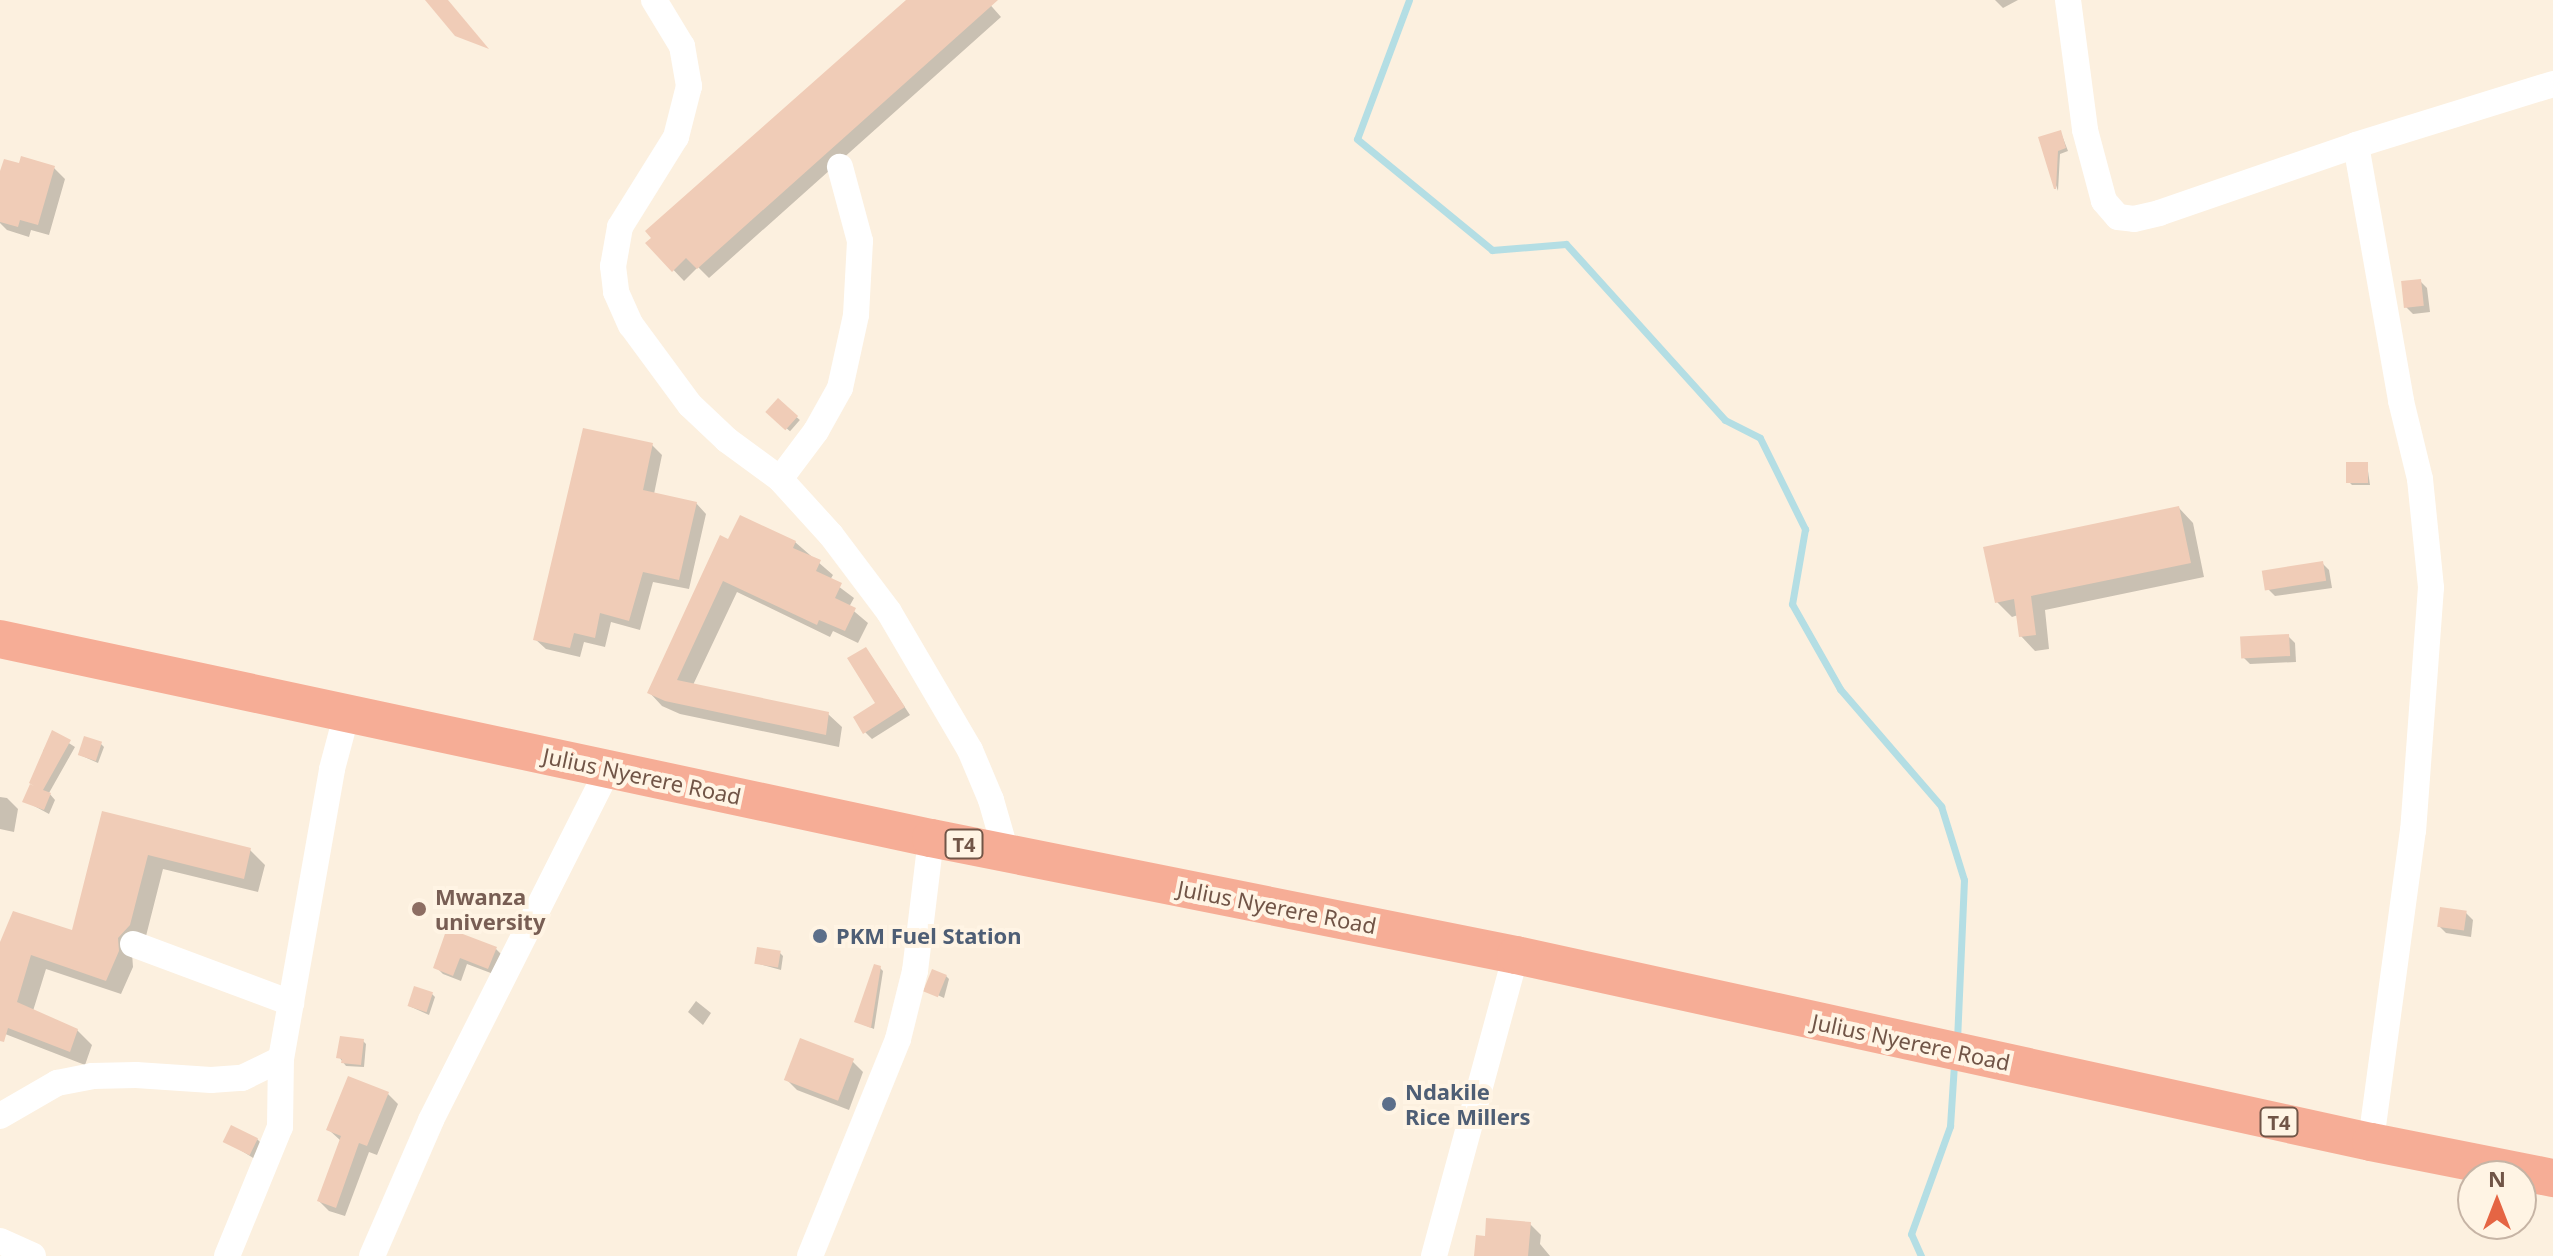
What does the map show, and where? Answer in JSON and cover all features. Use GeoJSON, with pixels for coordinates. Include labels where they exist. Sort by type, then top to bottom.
{"type":"FeatureCollection","features":[{"type":"Feature","properties":{"kind":"highway","name":"Julius Nyerere Road"},"geometry":{"type":"LineString","coordinates":[[0,639],[931,838],[1516,955],[2371,1142],[2553,1178]]}},
{"type":"Feature","properties":{"kind":"street"},"geometry":{"type":"LineString","coordinates":[[654,0],[682,46],[689,86],[676,137],[620,227],[613,266],[616,292],[631,325],[690,405],[727,440],[780,479],[831,535],[889,612],[970,750],[991,800],[1006,852]]}},
{"type":"Feature","properties":{"kind":"street"},"geometry":{"type":"LineString","coordinates":[[2068,0],[2085,130],[2104,201],[2118,217],[2134,219],[2159,213],[2356,145],[2553,84]]}},
{"type":"Feature","properties":{"kind":"street"},"geometry":{"type":"LineString","coordinates":[[2356,145],[2401,401],[2420,479],[2431,587],[2429,661],[2413,830],[2371,1142]]}},
{"type":"Feature","properties":{"kind":"street"},"geometry":{"type":"LineString","coordinates":[[780,479],[816,431],[840,388],[856,315],[860,241],[840,167]]}},
{"type":"Feature","properties":{"kind":"street"},"geometry":{"type":"LineString","coordinates":[[227,1256],[280,1127],[281,1059],[332,769],[347,713]]}},
{"type":"Feature","properties":{"kind":"street"},"geometry":{"type":"LineString","coordinates":[[372,1256],[431,1120],[608,769]]}},
{"type":"Feature","properties":{"kind":"street"},"geometry":{"type":"LineString","coordinates":[[810,1256],[898,1039],[915,971],[931,838]]}},
{"type":"Feature","properties":{"kind":"street"},"geometry":{"type":"LineString","coordinates":[[133,944],[291,1003]]}},
{"type":"Feature","properties":{"kind":"street"},"geometry":{"type":"LineString","coordinates":[[1434,1256],[1516,955]]}},
{"type":"Feature","properties":{"kind":"street"},"geometry":{"type":"LineString","coordinates":[[0,1116],[57,1083],[92,1076],[136,1075],[211,1080],[242,1078],[281,1059]]}},
{"type":"Feature","properties":{"kind":"street"},"geometry":{"type":"LineString","coordinates":[[0,1241],[33,1256]]}},
{"type":"Feature","properties":{"kind":"building"},"geometry":{"type":"Polygon","coordinates":[[[425,0],[448,0],[489,49],[455,36],[425,0]]]}},
{"type":"Feature","properties":{"kind":"building"},"geometry":{"type":"Polygon","coordinates":[[[906,0],[998,0],[697,269],[686,258],[672,272],[645,243],[651,238],[645,231],[906,0]]]}},
{"type":"Feature","properties":{"kind":"building"},"geometry":{"type":"Polygon","coordinates":[[[2061,130],[2066,148],[2058,151],[2054,189],[2038,137],[2061,130]]]}},
{"type":"Feature","properties":{"kind":"building"},"geometry":{"type":"Polygon","coordinates":[[[21,156],[55,166],[38,225],[20,220],[18,227],[0,222],[0,171],[4,159],[19,163],[21,156]]]}},
{"type":"Feature","properties":{"kind":"building"},"geometry":{"type":"Polygon","coordinates":[[[2421,279],[2424,306],[2404,308],[2401,281],[2421,279]]]}},
{"type":"Feature","properties":{"kind":"building"},"geometry":{"type":"Polygon","coordinates":[[[778,398],[798,416],[785,430],[765,412],[778,398]]]}},
{"type":"Feature","properties":{"kind":"building"},"geometry":{"type":"Polygon","coordinates":[[[583,428],[653,443],[643,490],[697,502],[679,580],[643,572],[629,621],[600,613],[595,638],[574,633],[570,648],[533,640],[583,428]]]}},
{"type":"Feature","properties":{"kind":"building"},"geometry":{"type":"Polygon","coordinates":[[[2346,462],[2368,462],[2368,483],[2346,483],[2346,462]]]}},
{"type":"Feature","properties":{"kind":"building"},"geometry":{"type":"Polygon","coordinates":[[[2179,506],[2191,563],[2031,596],[2036,635],[2019,637],[2014,599],[1995,603],[1983,547],[2179,506]]]}},
{"type":"Feature","properties":{"kind":"building"},"geometry":{"type":"Polygon","coordinates":[[[740,515],[796,541],[793,548],[821,560],[816,571],[842,583],[835,598],[856,608],[845,631],[819,620],[817,625],[723,581],[677,680],[829,712],[826,735],[665,701],[647,693],[720,535],[728,539],[740,515]]]}},
{"type":"Feature","properties":{"kind":"building"},"geometry":{"type":"Polygon","coordinates":[[[2323,561],[2326,581],[2265,590],[2262,571],[2323,561]]]}},
{"type":"Feature","properties":{"kind":"building"},"geometry":{"type":"Polygon","coordinates":[[[2289,634],[2290,656],[2241,659],[2240,637],[2289,634]]]}},
{"type":"Feature","properties":{"kind":"building"},"geometry":{"type":"Polygon","coordinates":[[[866,647],[905,707],[863,734],[853,717],[875,703],[847,658],[866,647]]]}},
{"type":"Feature","properties":{"kind":"building"},"geometry":{"type":"Polygon","coordinates":[[[52,730],[71,740],[43,790],[51,793],[44,810],[22,802],[30,784],[34,786],[29,783],[52,730]]]}},
{"type":"Feature","properties":{"kind":"building"},"geometry":{"type":"Polygon","coordinates":[[[84,736],[102,742],[96,761],[78,755],[84,736]]]}},
{"type":"Feature","properties":{"kind":"building"},"geometry":{"type":"Polygon","coordinates":[[[102,811],[251,848],[244,879],[148,855],[130,925],[118,938],[119,951],[106,981],[31,955],[17,1002],[78,1029],[70,1052],[8,1028],[4,1042],[0,1041],[0,942],[13,911],[72,930],[102,811]]]}},
{"type":"Feature","properties":{"kind":"building"},"geometry":{"type":"Polygon","coordinates":[[[2440,907],[2467,911],[2464,931],[2437,927],[2440,907]]]}},
{"type":"Feature","properties":{"kind":"building"},"geometry":{"type":"Polygon","coordinates":[[[447,928],[497,947],[488,969],[460,958],[453,976],[433,968],[447,928]]]}},
{"type":"Feature","properties":{"kind":"building"},"geometry":{"type":"Polygon","coordinates":[[[757,947],[781,951],[778,968],[754,964],[757,947]]]}},
{"type":"Feature","properties":{"kind":"building"},"geometry":{"type":"Polygon","coordinates":[[[874,964],[881,966],[871,1028],[854,1022],[874,964]]]}},
{"type":"Feature","properties":{"kind":"building"},"geometry":{"type":"Polygon","coordinates":[[[932,969],[947,975],[938,997],[923,991],[932,969]]]}},
{"type":"Feature","properties":{"kind":"building"},"geometry":{"type":"Polygon","coordinates":[[[414,986],[433,992],[427,1012],[408,1006],[414,986]]]}},
{"type":"Feature","properties":{"kind":"building"},"geometry":{"type":"Polygon","coordinates":[[[340,1036],[364,1039],[361,1065],[341,1063],[342,1059],[336,1058],[340,1036]]]}},
{"type":"Feature","properties":{"kind":"building"},"geometry":{"type":"Polygon","coordinates":[[[800,1038],[854,1059],[838,1101],[784,1080],[800,1038]]]}},
{"type":"Feature","properties":{"kind":"building"},"geometry":{"type":"Polygon","coordinates":[[[348,1076],[389,1092],[367,1146],[359,1143],[336,1208],[317,1201],[341,1136],[326,1130],[348,1076]]]}},
{"type":"Feature","properties":{"kind":"building"},"geometry":{"type":"Polygon","coordinates":[[[231,1125],[258,1138],[250,1155],[223,1142],[231,1125]]]}},
{"type":"Feature","properties":{"kind":"building"},"geometry":{"type":"Polygon","coordinates":[[[1486,1218],[1531,1222],[1528,1256],[1474,1256],[1476,1235],[1485,1236],[1486,1218]]]}},
{"type":"Feature","properties":{"kind":"waterway"},"geometry":{"type":"LineString","coordinates":[[1409,0],[1357,139],[1492,250],[1566,244],[1725,420],[1760,438],[1805,529],[1792,604],[1840,689],[1941,806],[1964,880],[1957,1040]]}},
{"type":"Feature","properties":{"kind":"waterway"},"geometry":{"type":"LineString","coordinates":[[1921,1256],[1911,1234],[1950,1126],[1954,1064]]}},
{"type":"Feature","properties":{"kind":"place","name":"Mwanza university"},"geometry":{"type":"Point","coordinates":[419,909]}},
{"type":"Feature","properties":{"kind":"place","name":"PKM Fuel Station"},"geometry":{"type":"Point","coordinates":[820,936]}},
{"type":"Feature","properties":{"kind":"place","name":"Ndakile Rice Millers"},"geometry":{"type":"Point","coordinates":[1389,1104]}}]}
